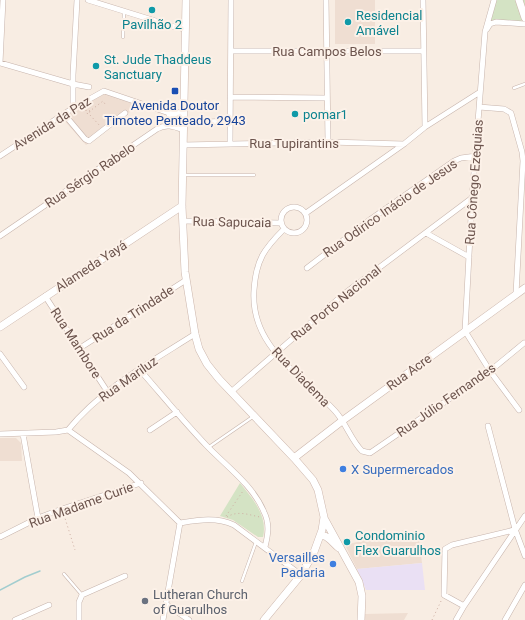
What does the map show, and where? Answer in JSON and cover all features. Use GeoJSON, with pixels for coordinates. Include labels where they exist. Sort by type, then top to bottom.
{"type":"FeatureCollection","features":[{"type":"Feature","properties":{"kind":"main road"},"geometry":{"type":"LineString","coordinates":[[186,0],[182,221],[186,280],[194,334],[199,349],[207,364],[219,379],[313,480],[318,490],[324,517],[359,582],[362,596],[361,620]]}},
{"type":"Feature","properties":{"kind":"main road"},"geometry":{"type":"LineString","coordinates":[[519,0],[525,18]]}},
{"type":"Feature","properties":{"kind":"main road","name":"Alameda Yayá"},"geometry":{"type":"LineString","coordinates":[[0,327],[182,206]]}},
{"type":"Feature","properties":{"kind":"main road","name":"Rua Acre"},"geometry":{"type":"LineString","coordinates":[[294,458],[342,421],[525,288]]}},
{"type":"Feature","properties":{"kind":"main road"},"geometry":{"type":"LineString","coordinates":[[264,620],[301,575],[321,536],[324,517]]}},
{"type":"Feature","properties":{"kind":"main road"},"geometry":{"type":"LineString","coordinates":[[321,536],[326,535],[336,546],[342,549]]}},
{"type":"Feature","properties":{"kind":"street"},"geometry":{"type":"LineString","coordinates":[[3,0],[0,63],[73,84],[89,87]]}},
{"type":"Feature","properties":{"kind":"street"},"geometry":{"type":"LineString","coordinates":[[70,110],[73,104],[77,0]]}},
{"type":"Feature","properties":{"kind":"street"},"geometry":{"type":"LineString","coordinates":[[88,0],[185,29]]}},
{"type":"Feature","properties":{"kind":"street"},"geometry":{"type":"LineString","coordinates":[[230,143],[231,0]]}},
{"type":"Feature","properties":{"kind":"street"},"geometry":{"type":"LineString","coordinates":[[326,0],[326,98],[328,142]]}},
{"type":"Feature","properties":{"kind":"street"},"geometry":{"type":"LineString","coordinates":[[423,0],[425,127]]}},
{"type":"Feature","properties":{"kind":"street","name":"Rua Cônego Ezequias"},"geometry":{"type":"LineString","coordinates":[[465,331],[472,198],[485,32],[494,0]]}},
{"type":"Feature","properties":{"kind":"street"},"geometry":{"type":"LineString","coordinates":[[485,32],[490,24],[496,22],[525,24]]}},
{"type":"Feature","properties":{"kind":"street","name":"Rua Campos Belos"},"geometry":{"type":"LineString","coordinates":[[231,51],[423,51]]}},
{"type":"Feature","properties":{"kind":"street","name":"Avenida da Paz"},"geometry":{"type":"LineString","coordinates":[[0,156],[70,110],[104,91],[169,113]]}},
{"type":"Feature","properties":{"kind":"street"},"geometry":{"type":"LineString","coordinates":[[306,213],[404,144],[425,127],[480,92]]}},
{"type":"Feature","properties":{"kind":"street"},"geometry":{"type":"LineString","coordinates":[[230,97],[326,98]]}},
{"type":"Feature","properties":{"kind":"street"},"geometry":{"type":"LineString","coordinates":[[479,107],[504,109],[511,113],[522,152],[523,161],[516,294]]}},
{"type":"Feature","properties":{"kind":"street"},"geometry":{"type":"LineString","coordinates":[[183,111],[175,114],[169,113],[169,125],[183,126],[230,121]]}},
{"type":"Feature","properties":{"kind":"street"},"geometry":{"type":"LineString","coordinates":[[64,114],[89,141],[125,112]]}},
{"type":"Feature","properties":{"kind":"street","name":"Rua Sérgio Rabelo"},"geometry":{"type":"LineString","coordinates":[[0,236],[157,129],[169,125]]}},
{"type":"Feature","properties":{"kind":"street","name":"Rua Tupirantins"},"geometry":{"type":"LineString","coordinates":[[183,145],[328,142],[404,144]]}},
{"type":"Feature","properties":{"kind":"street","name":"Rua Odirico Inácio de Jesus"},"geometry":{"type":"LineString","coordinates":[[307,268],[371,219],[448,165],[460,158],[476,156]]}},
{"type":"Feature","properties":{"kind":"street","name":"Rua Porto Nacional"},"geometry":{"type":"LineString","coordinates":[[231,392],[344,294],[472,198]]}},
{"type":"Feature","properties":{"kind":"street"},"geometry":{"type":"LineString","coordinates":[[298,207],[306,213],[308,221],[304,229],[296,233],[292,233],[284,229],[281,223],[282,214],[289,208],[298,207]]}},
{"type":"Feature","properties":{"kind":"street","name":"Rua Sapucaia"},"geometry":{"type":"LineString","coordinates":[[182,221],[281,223]]}},
{"type":"Feature","properties":{"kind":"street","name":"Rua Diadema"},"geometry":{"type":"LineString","coordinates":[[284,229],[269,244],[262,255],[258,266],[254,290],[255,313],[258,325],[275,353],[335,412],[359,448],[366,453]]}},
{"type":"Feature","properties":{"kind":"street"},"geometry":{"type":"LineString","coordinates":[[426,233],[469,257]]}},
{"type":"Feature","properties":{"kind":"street","name":"Rua da Trindade"},"geometry":{"type":"LineString","coordinates":[[80,348],[186,280]]}},
{"type":"Feature","properties":{"kind":"street","name":"Rua Mambore"},"geometry":{"type":"LineString","coordinates":[[45,296],[108,391]]}},
{"type":"Feature","properties":{"kind":"street"},"geometry":{"type":"LineString","coordinates":[[465,331],[490,371],[519,410]]}},
{"type":"Feature","properties":{"kind":"street","name":"Rua Mariluz"},"geometry":{"type":"LineString","coordinates":[[68,430],[77,418],[108,391],[194,334]]}},
{"type":"Feature","properties":{"kind":"street","name":"Rua Júlio Fernandes"},"geometry":{"type":"LineString","coordinates":[[366,453],[373,451],[490,371],[524,343]]}},
{"type":"Feature","properties":{"kind":"street"},"geometry":{"type":"LineString","coordinates":[[0,354],[24,387]]}},
{"type":"Feature","properties":{"kind":"street"},"geometry":{"type":"LineString","coordinates":[[140,370],[208,447],[247,486],[259,502],[265,512],[268,522],[268,533],[265,547]]}},
{"type":"Feature","properties":{"kind":"street"},"geometry":{"type":"LineString","coordinates":[[150,430],[177,412]]}},
{"type":"Feature","properties":{"kind":"street"},"geometry":{"type":"LineString","coordinates":[[488,426],[515,529],[525,556]]}},
{"type":"Feature","properties":{"kind":"street"},"geometry":{"type":"LineString","coordinates":[[0,434],[23,434],[68,430],[129,473],[141,483],[180,523]]}},
{"type":"Feature","properties":{"kind":"street"},"geometry":{"type":"LineString","coordinates":[[23,434],[38,518]]}},
{"type":"Feature","properties":{"kind":"street","name":"Rua Madame Curie"},"geometry":{"type":"LineString","coordinates":[[0,537],[38,518],[141,483]]}},
{"type":"Feature","properties":{"kind":"street"},"geometry":{"type":"LineString","coordinates":[[456,620],[525,516]]}},
{"type":"Feature","properties":{"kind":"street"},"geometry":{"type":"LineString","coordinates":[[180,523],[213,519],[234,525],[301,575]]}},
{"type":"Feature","properties":{"kind":"street"},"geometry":{"type":"LineString","coordinates":[[163,620],[180,523]]}},
{"type":"Feature","properties":{"kind":"street"},"geometry":{"type":"LineString","coordinates":[[464,606],[444,595],[445,549],[515,529]]}},
{"type":"Feature","properties":{"kind":"street"},"geometry":{"type":"LineString","coordinates":[[79,620],[79,602],[82,595],[125,576]]}},
{"type":"Feature","properties":{"kind":"street"},"geometry":{"type":"LineString","coordinates":[[505,620],[525,585]]}},
{"type":"Feature","properties":{"kind":"street"},"geometry":{"type":"LineString","coordinates":[[166,604],[189,620]]}},
{"type":"Feature","properties":{"kind":"street"},"geometry":{"type":"LineString","coordinates":[[15,620],[49,605]]}},
{"type":"Feature","properties":{"kind":"lane"},"geometry":{"type":"LineString","coordinates":[[123,37],[124,11]]}},
{"type":"Feature","properties":{"kind":"lane"},"geometry":{"type":"LineString","coordinates":[[514,88],[525,84]]}},
{"type":"Feature","properties":{"kind":"lane"},"geometry":{"type":"LineString","coordinates":[[182,175],[254,175]]}},
{"type":"Feature","properties":{"kind":"lane"},"geometry":{"type":"LineString","coordinates":[[208,447],[254,416]]}},
{"type":"Feature","properties":{"kind":"lane"},"geometry":{"type":"LineString","coordinates":[[242,581],[256,541]]}},
{"type":"Feature","properties":{"kind":"lane"},"geometry":{"type":"LineString","coordinates":[[64,574],[82,595]]}},
{"type":"Feature","properties":{"kind":"path"},"geometry":{"type":"LineString","coordinates":[[103,130],[89,114],[87,114],[86,111],[87,109],[90,110],[103,101],[105,104]]}},
{"type":"Feature","properties":{"kind":"path"},"geometry":{"type":"LineString","coordinates":[[89,114],[90,110]]}},
{"type":"Feature","properties":{"kind":"path"},"geometry":{"type":"LineString","coordinates":[[245,489],[225,518],[231,514],[240,513],[262,517]]}},
{"type":"Feature","properties":{"kind":"path"},"geometry":{"type":"LineString","coordinates":[[62,509],[75,550]]}},
{"type":"Feature","properties":{"kind":"path"},"geometry":{"type":"LineString","coordinates":[[432,620],[444,595]]}},
{"type":"Feature","properties":{"kind":"shaded area"},"geometry":{"type":"Polygon","coordinates":[[[335,0],[375,0],[375,44],[335,44],[335,0]]]}},
{"type":"Feature","properties":{"kind":"shaded area"},"geometry":{"type":"Polygon","coordinates":[[[104,93],[138,106],[86,145],[62,118],[104,93]]]}},
{"type":"Feature","properties":{"kind":"shaded area"},"geometry":{"type":"Polygon","coordinates":[[[0,438],[16,438],[21,443],[22,461],[0,461],[0,438]]]}},
{"type":"Feature","properties":{"kind":"shaded area"},"geometry":{"type":"Polygon","coordinates":[[[405,530],[404,534],[418,530],[422,563],[357,569],[345,545],[405,530]]]}},
{"type":"Feature","properties":{"kind":"shaded area"},"geometry":{"type":"Polygon","coordinates":[[[422,563],[425,590],[366,590],[357,569],[422,563]]]}},
{"type":"Feature","properties":{"kind":"shaded area"},"geometry":{"type":"Polygon","coordinates":[[[408,613],[404,620],[365,620],[365,614],[408,613]]]}},
{"type":"Feature","properties":{"kind":"green space"},"geometry":{"type":"Polygon","coordinates":[[[496,0],[525,0],[525,19],[518,22],[490,21],[496,0]]]}},
{"type":"Feature","properties":{"kind":"green space"},"geometry":{"type":"Polygon","coordinates":[[[240,483],[258,508],[261,515],[264,529],[263,537],[258,537],[233,520],[220,516],[240,483]]]}},
{"type":"Feature","properties":{"kind":"waterway"},"geometry":{"type":"LineString","coordinates":[[0,590],[40,571]]}},
{"type":"Feature","properties":{"kind":"place","name":"Pavilhão 2"},"geometry":{"type":"Point","coordinates":[152,10]}},
{"type":"Feature","properties":{"kind":"place","name":"Residencial Amável"},"geometry":{"type":"Point","coordinates":[348,22]}},
{"type":"Feature","properties":{"kind":"place","name":"St. Jude Thaddeus Sanctuary"},"geometry":{"type":"Point","coordinates":[96,66]}},
{"type":"Feature","properties":{"kind":"place","name":"Avenida Doutor Timoteo Penteado, 2943"},"geometry":{"type":"Point","coordinates":[175,91]}},
{"type":"Feature","properties":{"kind":"place","name":"pomar1"},"geometry":{"type":"Point","coordinates":[295,114]}},
{"type":"Feature","properties":{"kind":"place","name":"X Supermercados"},"geometry":{"type":"Point","coordinates":[343,469]}},
{"type":"Feature","properties":{"kind":"place","name":"Condominio Flex Guarulhos"},"geometry":{"type":"Point","coordinates":[347,542]}},
{"type":"Feature","properties":{"kind":"place","name":"Versailles Padaria"},"geometry":{"type":"Point","coordinates":[333,564]}},
{"type":"Feature","properties":{"kind":"place","name":"Lutheran Church of Guarulhos"},"geometry":{"type":"Point","coordinates":[145,601]}}]}
